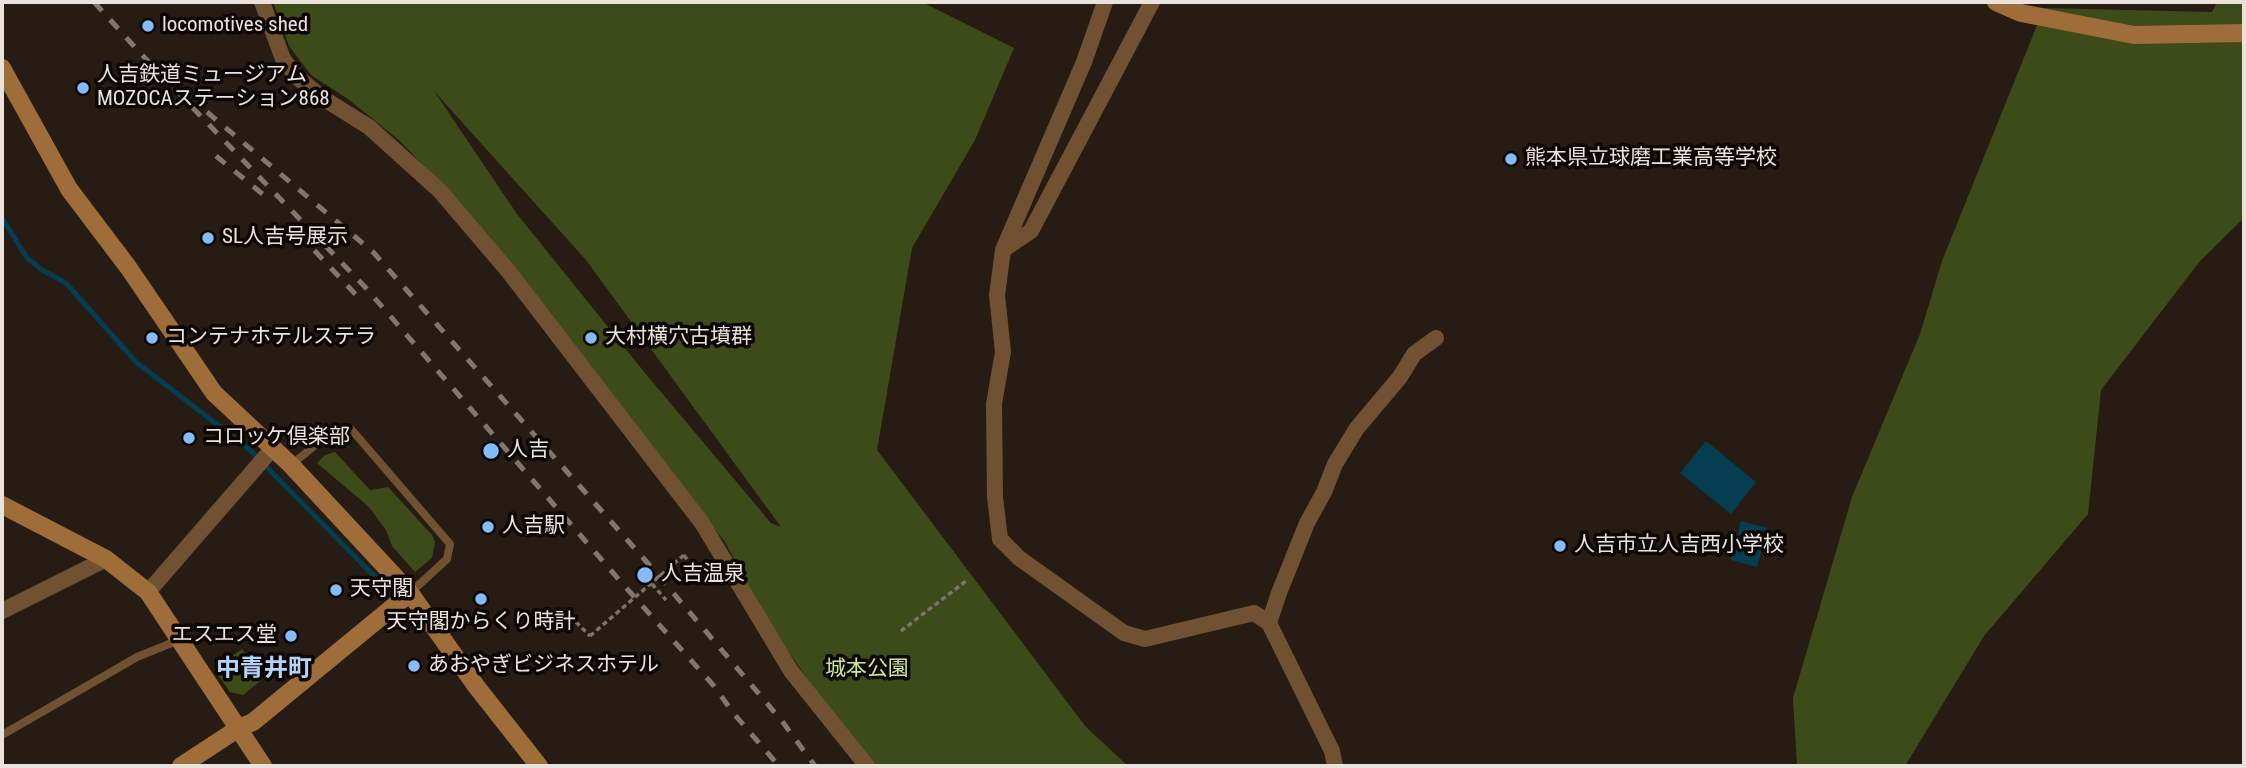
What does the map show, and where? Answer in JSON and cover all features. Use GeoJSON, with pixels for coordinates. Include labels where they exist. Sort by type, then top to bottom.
{"type":"FeatureCollection","features":[{"type":"Feature","properties":{"kind":"street"},"geometry":{"type":"LineString","coordinates":[[262,2],[283,59],[297,77],[321,97],[369,127],[440,191],[509,272],[702,523],[791,671],[867,766]]}},
{"type":"Feature","properties":{"kind":"street"},"geometry":{"type":"LineString","coordinates":[[1105,2],[1084,62],[1003,250],[997,295],[1003,352],[994,404],[995,497],[1000,539],[1019,558],[1124,633],[1145,639],[1254,613],[1269,623],[1332,751],[1335,766]]}},
{"type":"Feature","properties":{"kind":"street"},"geometry":{"type":"LineString","coordinates":[[1003,250],[1031,231],[1152,2]]}},
{"type":"Feature","properties":{"kind":"street"},"geometry":{"type":"LineString","coordinates":[[1996,2],[2021,13],[2134,35],[2244,33]]}},
{"type":"Feature","properties":{"kind":"street"},"geometry":{"type":"LineString","coordinates":[[2,68],[69,189],[128,267],[214,393],[291,465],[410,593],[539,766]]}},
{"type":"Feature","properties":{"kind":"street"},"geometry":{"type":"LineString","coordinates":[[1269,623],[1307,523],[1335,464],[1357,428],[1400,377],[1414,354],[1436,338]]}},
{"type":"Feature","properties":{"kind":"street"},"geometry":{"type":"LineString","coordinates":[[148,592],[273,448]]}},
{"type":"Feature","properties":{"kind":"street"},"geometry":{"type":"LineString","coordinates":[[2,505],[106,559],[148,592],[263,766]]}},
{"type":"Feature","properties":{"kind":"street"},"geometry":{"type":"LineString","coordinates":[[2,611],[106,559]]}},
{"type":"Feature","properties":{"kind":"street"},"geometry":{"type":"LineString","coordinates":[[181,766],[239,728],[253,722],[410,593]]}},
{"type":"Feature","properties":{"kind":"lane"},"geometry":{"type":"LineString","coordinates":[[291,465],[335,429],[351,429],[450,544],[447,559],[410,593]]}},
{"type":"Feature","properties":{"kind":"lane"},"geometry":{"type":"LineString","coordinates":[[2,735],[137,657],[179,640]]}},
{"type":"Feature","properties":{"kind":"path"},"geometry":{"type":"LineString","coordinates":[[570,616],[590,636],[684,555],[697,575]]}},
{"type":"Feature","properties":{"kind":"path"},"geometry":{"type":"LineString","coordinates":[[901,631],[967,581]]}},
{"type":"Feature","properties":{"kind":"path"},"geometry":{"type":"LineString","coordinates":[[652,584],[666,600]]}},
{"type":"Feature","properties":{"kind":"green space","name":"城本公園"},"geometry":{"type":"Polygon","coordinates":[[[273,2],[922,2],[1014,48],[975,140],[912,248],[877,450],[1086,727],[1128,766],[876,766],[819,696],[766,618],[725,542],[459,203],[400,141],[348,99],[311,75],[289,46],[273,2]],[[434,91],[517,214],[771,523],[781,527],[586,260],[434,91]]]}},
{"type":"Feature","properties":{"kind":"green space"},"geometry":{"type":"Polygon","coordinates":[[[2217,2],[2244,2],[2244,218],[2200,261],[2101,390],[2088,514],[1984,636],[1905,766],[1797,766],[1793,698],[1852,497],[1920,334],[1942,261],[2044,8],[2212,12],[2217,2]]]}},
{"type":"Feature","properties":{"kind":"green space"},"geometry":{"type":"Polygon","coordinates":[[[335,452],[370,490],[388,487],[432,535],[435,542],[432,558],[415,572],[392,546],[386,530],[369,507],[317,463],[325,455],[335,452]]]}},
{"type":"Feature","properties":{"kind":"green space"},"geometry":{"type":"Polygon","coordinates":[[[242,649],[264,678],[243,695],[230,692],[214,669],[242,649]]]}},
{"type":"Feature","properties":{"kind":"water"},"geometry":{"type":"Polygon","coordinates":[[[1706,441],[1756,482],[1731,514],[1680,473],[1706,441]]]}},
{"type":"Feature","properties":{"kind":"water"},"geometry":{"type":"Polygon","coordinates":[[[1741,521],[1767,528],[1757,567],[1731,560],[1741,521]]]}},
{"type":"Feature","properties":{"kind":"waterway"},"geometry":{"type":"LineString","coordinates":[[2,218],[27,258],[66,283],[136,362],[249,449],[381,583]]}},
{"type":"Feature","properties":{"kind":"railway"},"geometry":{"type":"LineString","coordinates":[[94,2],[365,287],[714,686],[734,714],[779,766]]}},
{"type":"Feature","properties":{"kind":"railway"},"geometry":{"type":"LineString","coordinates":[[207,112],[373,252],[652,568],[782,721],[815,766]]}},
{"type":"Feature","properties":{"kind":"railway"},"geometry":{"type":"LineString","coordinates":[[216,156],[265,196]]}},
{"type":"Feature","properties":{"kind":"railway"},"geometry":{"type":"LineString","coordinates":[[298,233],[358,297]]}},
{"type":"Feature","properties":{"kind":"place","name":"locomotives shed"},"geometry":{"type":"Point","coordinates":[148,26]}},
{"type":"Feature","properties":{"kind":"place","name":"人吉鉄道ミュージアム MOZOCAステーション868"},"geometry":{"type":"Point","coordinates":[83,88]}},
{"type":"Feature","properties":{"kind":"place","name":"熊本県立球磨工業高等学校"},"geometry":{"type":"Point","coordinates":[1511,159]}},
{"type":"Feature","properties":{"kind":"place","name":"SL人吉号展示"},"geometry":{"type":"Point","coordinates":[208,238]}},
{"type":"Feature","properties":{"kind":"place","name":"コンテナホテルステラ"},"geometry":{"type":"Point","coordinates":[152,338]}},
{"type":"Feature","properties":{"kind":"place","name":"大村横穴古墳群"},"geometry":{"type":"Point","coordinates":[591,338]}},
{"type":"Feature","properties":{"kind":"place","name":"コロッケ倶楽部"},"geometry":{"type":"Point","coordinates":[189,438]}},
{"type":"Feature","properties":{"kind":"place","name":"人吉"},"geometry":{"type":"Point","coordinates":[491,451]}},
{"type":"Feature","properties":{"kind":"place","name":"人吉駅"},"geometry":{"type":"Point","coordinates":[488,527]}},
{"type":"Feature","properties":{"kind":"place","name":"人吉市立人吉西小学校"},"geometry":{"type":"Point","coordinates":[1560,546]}},
{"type":"Feature","properties":{"kind":"place","name":"人吉温泉"},"geometry":{"type":"Point","coordinates":[645,575]}},
{"type":"Feature","properties":{"kind":"place","name":"天守閣"},"geometry":{"type":"Point","coordinates":[336,590]}},
{"type":"Feature","properties":{"kind":"place","name":"天守閣からくり時計"},"geometry":{"type":"Point","coordinates":[481,599]}},
{"type":"Feature","properties":{"kind":"place","name":"エスエス堂"},"geometry":{"type":"Point","coordinates":[291,636]}},
{"type":"Feature","properties":{"kind":"place","name":"あおやぎビジネスホテル"},"geometry":{"type":"Point","coordinates":[414,666]}},
{"type":"Feature","properties":{"kind":"district","name":"中青井町"},"geometry":{"type":"Point","coordinates":[264,670]}}]}
